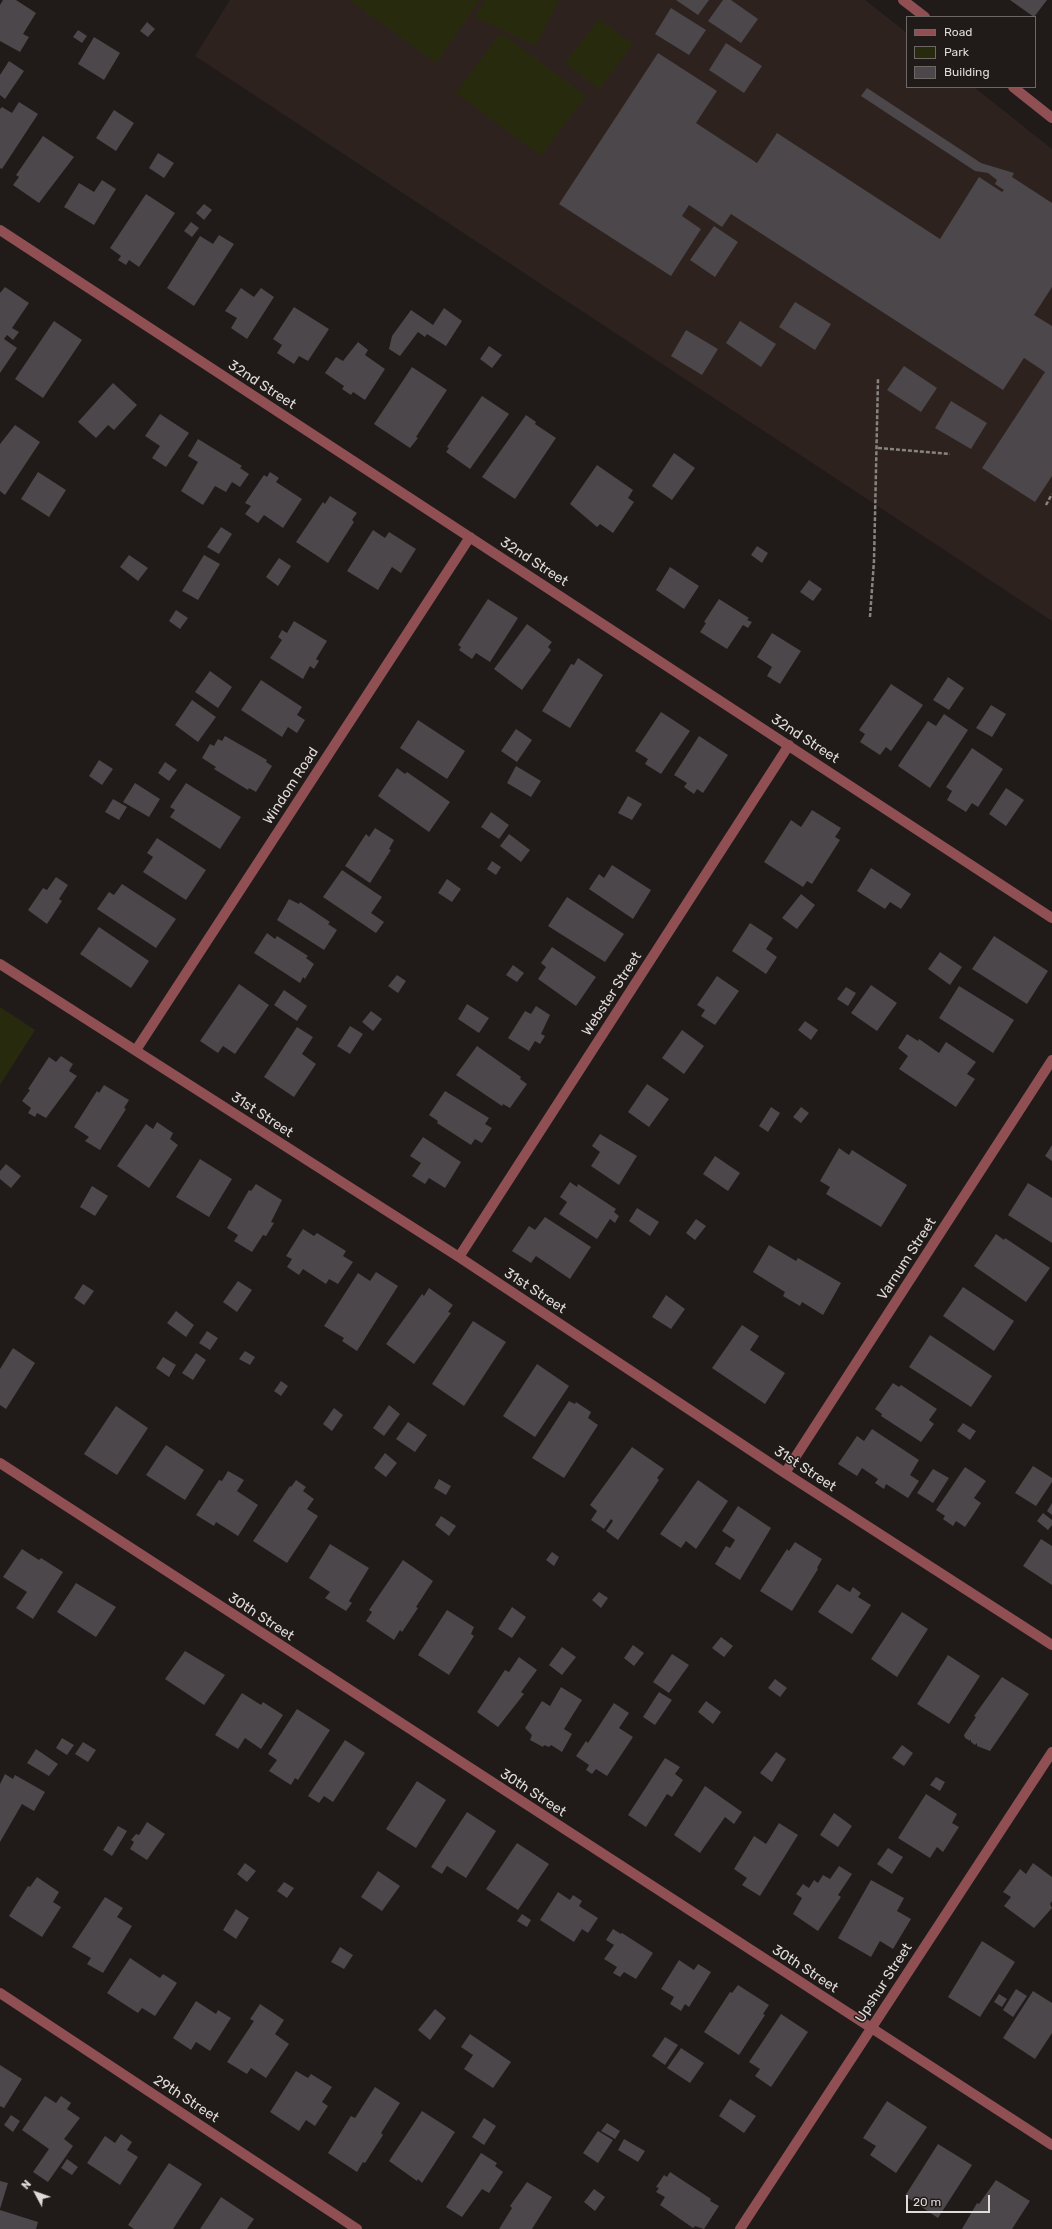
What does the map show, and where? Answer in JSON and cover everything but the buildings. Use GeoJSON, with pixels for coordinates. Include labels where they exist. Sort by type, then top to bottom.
{"type":"FeatureCollection","features":[{"type":"Feature","properties":{"kind":"street"},"geometry":{"type":"LineString","coordinates":[[903,0],[924,16]]}},
{"type":"Feature","properties":{"kind":"street"},"geometry":{"type":"LineString","coordinates":[[1014,88],[1052,118]]}},
{"type":"Feature","properties":{"kind":"street","name":"32nd Street"},"geometry":{"type":"LineString","coordinates":[[0,230],[1052,918]]}},
{"type":"Feature","properties":{"kind":"street","name":"Windom Road"},"geometry":{"type":"LineString","coordinates":[[136,1050],[470,538]]}},
{"type":"Feature","properties":{"kind":"street","name":"Webster Street"},"geometry":{"type":"LineString","coordinates":[[459,1258],[789,745]]}},
{"type":"Feature","properties":{"kind":"street","name":"31st Street"},"geometry":{"type":"LineString","coordinates":[[0,964],[459,1258],[785,1473],[1052,1645]]}},
{"type":"Feature","properties":{"kind":"street","name":"Varnum Street"},"geometry":{"type":"LineString","coordinates":[[785,1473],[1052,1060]]}},
{"type":"Feature","properties":{"kind":"street","name":"30th Street"},"geometry":{"type":"LineString","coordinates":[[0,1463],[1052,2145]]}},
{"type":"Feature","properties":{"kind":"street","name":"Upshur Street"},"geometry":{"type":"LineString","coordinates":[[740,2229],[1052,1752]]}},
{"type":"Feature","properties":{"kind":"street","name":"29th Street"},"geometry":{"type":"LineString","coordinates":[[0,1993],[357,2229]]}},
{"type":"Feature","properties":{"kind":"path"},"geometry":{"type":"LineString","coordinates":[[870,617],[874,561],[878,448],[878,379]]}},
{"type":"Feature","properties":{"kind":"path"},"geometry":{"type":"LineString","coordinates":[[878,448],[950,454]]}},
{"type":"Feature","properties":{"kind":"path"},"geometry":{"type":"LineString","coordinates":[[1046,504],[1052,494]]}},
{"type":"Feature","properties":{"kind":"shaded area"},"geometry":{"type":"Polygon","coordinates":[[[230,0],[865,0],[906,32],[906,88],[975,88],[1052,149],[1052,621],[195,56],[230,0]]]}},
{"type":"Feature","properties":{"kind":"green space"},"geometry":{"type":"Polygon","coordinates":[[[350,0],[480,0],[436,63],[350,0]]]}},
{"type":"Feature","properties":{"kind":"green space"},"geometry":{"type":"Polygon","coordinates":[[[485,0],[559,0],[536,46],[475,17],[485,0]]]}},
{"type":"Feature","properties":{"kind":"green space"},"geometry":{"type":"Polygon","coordinates":[[[599,19],[633,44],[599,89],[565,63],[599,19]]]}},
{"type":"Feature","properties":{"kind":"green space"},"geometry":{"type":"Polygon","coordinates":[[[501,33],[586,96],[541,156],[456,93],[501,33]]]}},
{"type":"Feature","properties":{"kind":"green space"},"geometry":{"type":"Polygon","coordinates":[[[0,1007],[35,1030],[0,1085],[0,1007]]]}}]}
